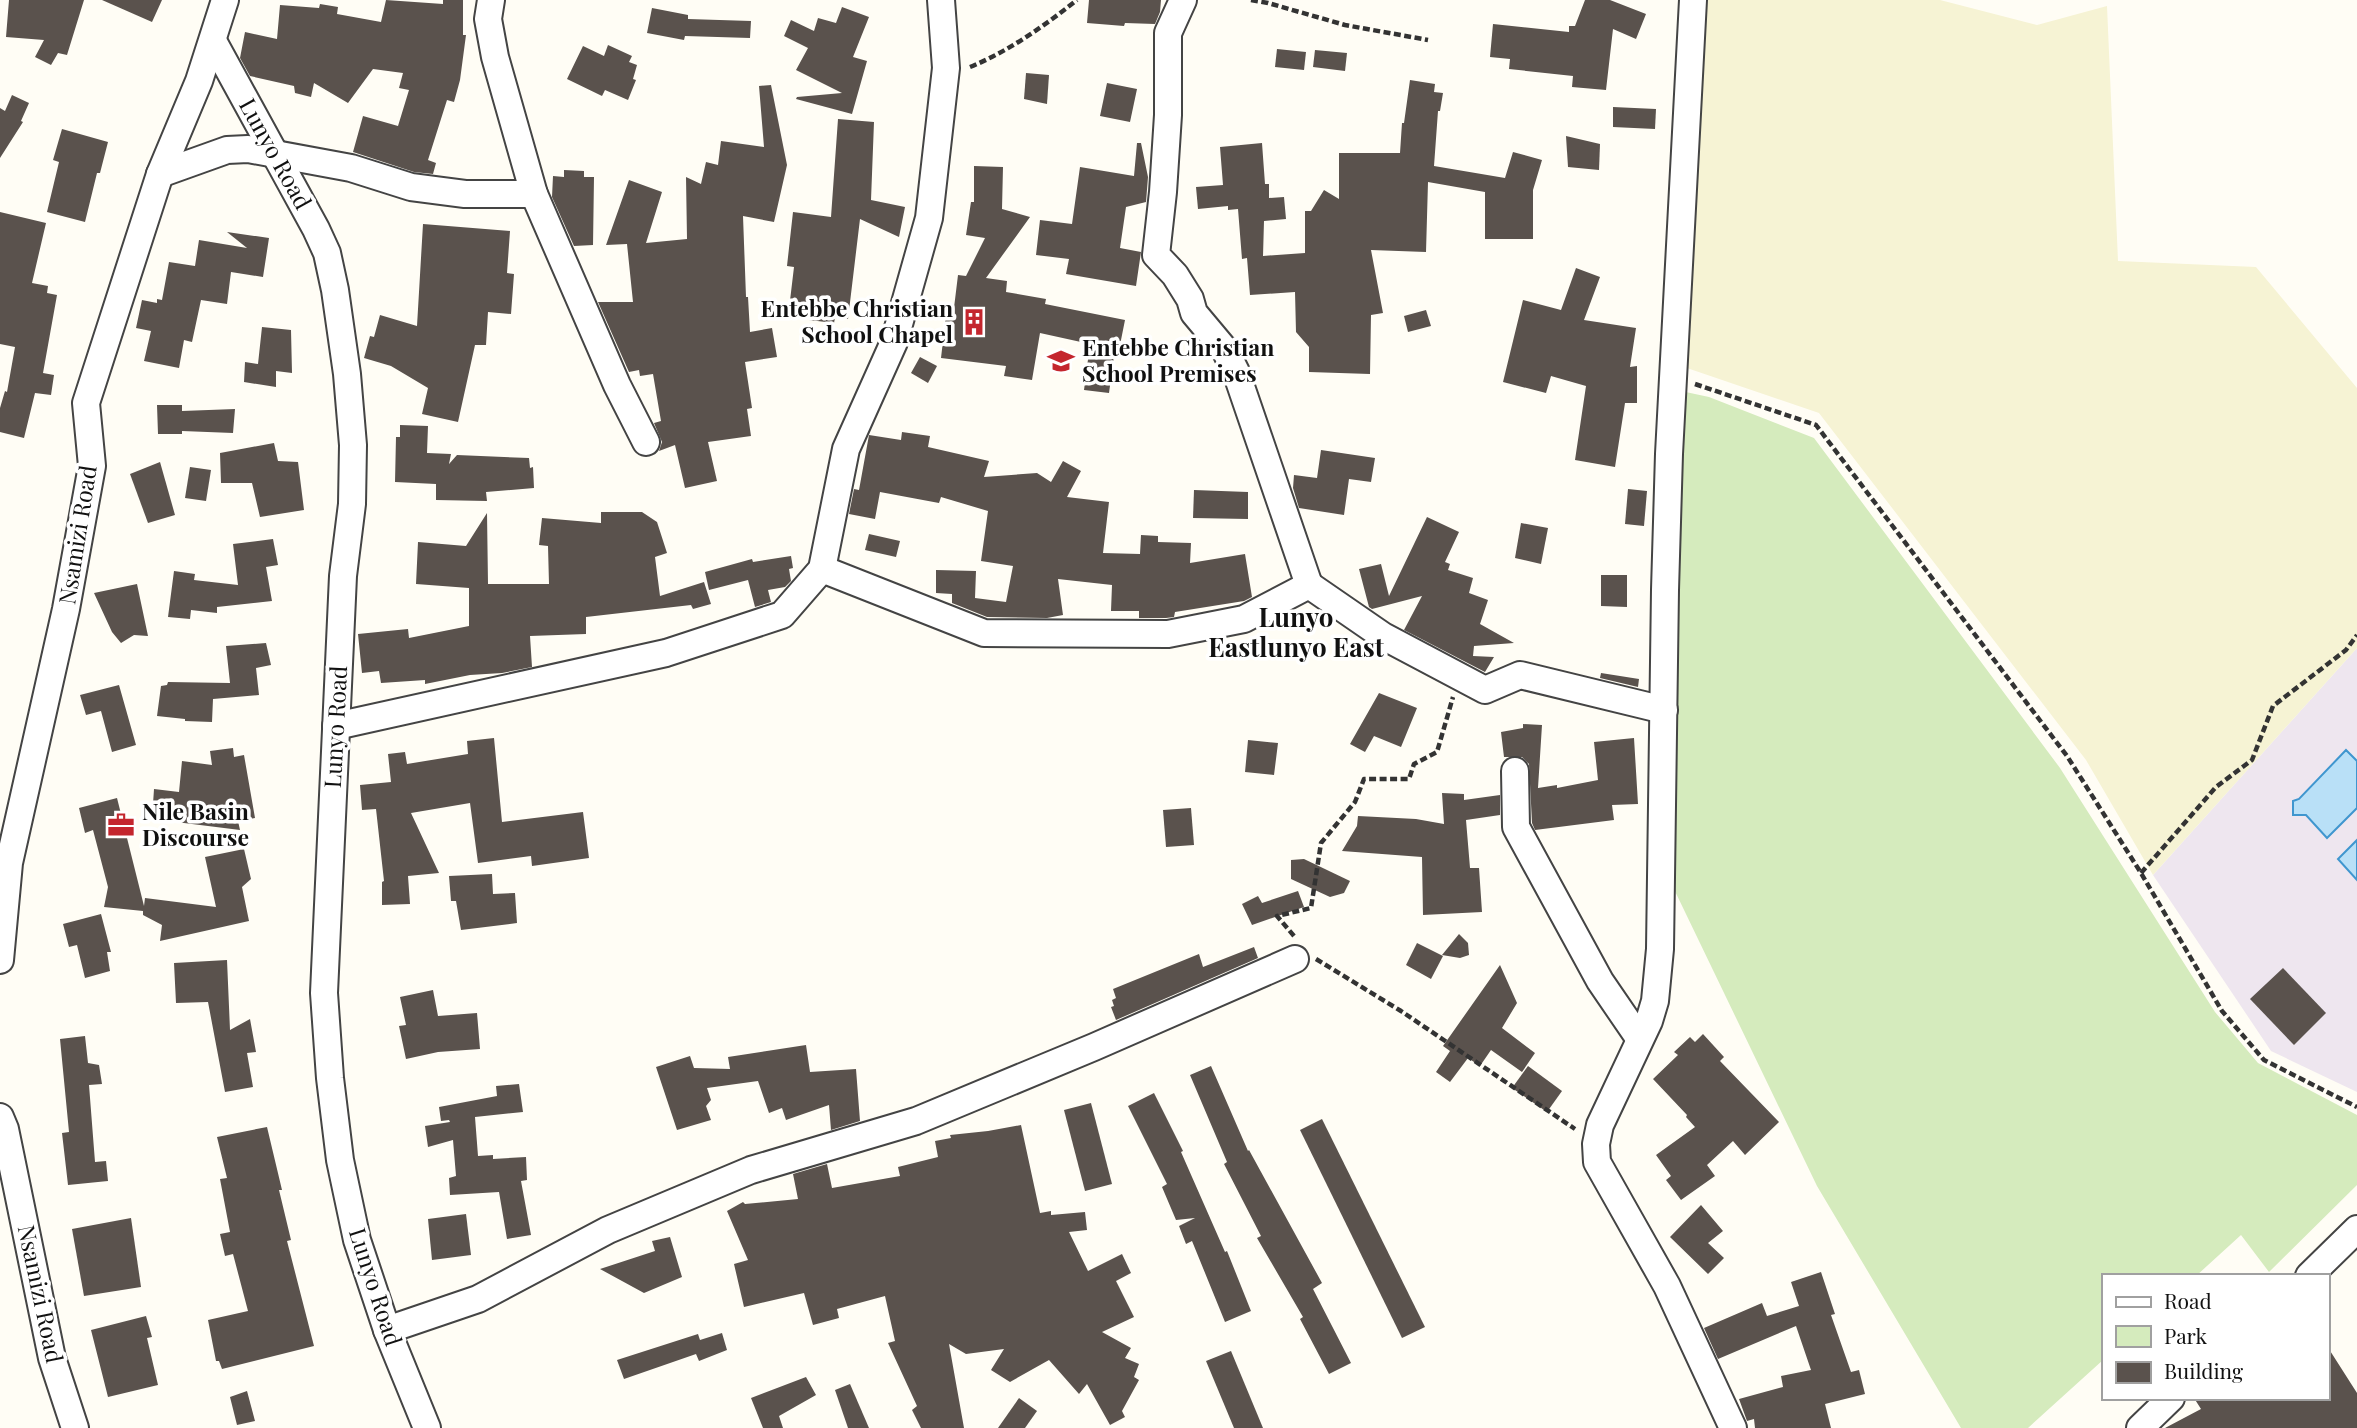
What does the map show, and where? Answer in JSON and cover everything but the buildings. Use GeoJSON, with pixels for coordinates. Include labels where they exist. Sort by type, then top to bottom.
{"type":"FeatureCollection","features":[{"type":"Feature","properties":{"kind":"street","name":"Nsamizi Road"},"geometry":{"type":"LineString","coordinates":[[0,960],[9,863],[66,608],[92,466],[86,403],[160,174],[200,81],[225,0]]}},
{"type":"Feature","properties":{"kind":"street"},"geometry":{"type":"LineString","coordinates":[[491,0],[488,19],[495,57],[534,194],[617,385],[646,442]]}},
{"type":"Feature","properties":{"kind":"street"},"geometry":{"type":"LineString","coordinates":[[336,726],[666,653],[782,615],[822,569],[846,449],[894,342],[929,218],[946,68],[941,0]]}},
{"type":"Feature","properties":{"kind":"street"},"geometry":{"type":"LineString","coordinates":[[1183,0],[1167,33],[1168,115],[1156,255],[1190,299],[1194,313],[1225,349],[1236,372],[1309,585],[1383,636],[1485,690],[1520,675],[1664,710]]}},
{"type":"Feature","properties":{"kind":"street"},"geometry":{"type":"LineString","coordinates":[[1693,0],[1665,563],[1660,950],[1655,1001],[1600,1125],[1596,1144],[1597,1162],[1667,1286],[1733,1428]]}},
{"type":"Feature","properties":{"kind":"street","name":"Lunyo Road"},"geometry":{"type":"LineString","coordinates":[[213,41],[316,229],[327,253],[335,290],[347,374],[352,445],[352,503],[343,576],[324,993],[330,1078],[340,1160],[357,1240],[387,1330],[427,1428]]}},
{"type":"Feature","properties":{"kind":"street"},"geometry":{"type":"LineString","coordinates":[[160,174],[227,150],[248,149],[351,168],[411,187],[465,194],[534,194]]}},
{"type":"Feature","properties":{"kind":"street"},"geometry":{"type":"LineString","coordinates":[[822,569],[984,633],[1168,634],[1244,619],[1309,585]]}},
{"type":"Feature","properties":{"kind":"street"},"geometry":{"type":"LineString","coordinates":[[1515,771],[1517,827],[1600,981],[1639,1038]]}},
{"type":"Feature","properties":{"kind":"street"},"geometry":{"type":"LineString","coordinates":[[387,1330],[478,1299],[608,1230],[751,1170],[916,1121],[1094,1047],[1301,953]]}},
{"type":"Feature","properties":{"kind":"street","name":"Nsamizi Road"},"geometry":{"type":"LineString","coordinates":[[0,1117],[5,1129],[52,1358],[75,1428]]}},
{"type":"Feature","properties":{"kind":"street"},"geometry":{"type":"LineString","coordinates":[[2311,1274],[2357,1229]]}},
{"type":"Feature","properties":{"kind":"street"},"geometry":{"type":"LineString","coordinates":[[2140,1428],[2169,1400]]}},
{"type":"Feature","properties":{"kind":"path"},"geometry":{"type":"LineString","coordinates":[[946,68],[962,71],[989,59],[1041,28],[1077,0]]}},
{"type":"Feature","properties":{"kind":"path"},"geometry":{"type":"LineString","coordinates":[[1251,0],[1345,25],[1428,40]]}},
{"type":"Feature","properties":{"kind":"path"},"geometry":{"type":"LineString","coordinates":[[1673,378],[1712,388],[1815,425],[2067,756],[2141,873],[2222,1011],[2264,1060],[2357,1107]]}},
{"type":"Feature","properties":{"kind":"path"},"geometry":{"type":"LineString","coordinates":[[2141,873],[2216,788],[2252,760],[2273,706],[2346,650],[2357,635]]}},
{"type":"Feature","properties":{"kind":"path"},"geometry":{"type":"LineString","coordinates":[[1459,676],[1437,752],[1414,764],[1409,779],[1364,779],[1356,802],[1321,843],[1311,908],[1277,916],[1291,931],[1301,953],[1401,1011],[1596,1144]]}},
{"type":"Feature","properties":{"kind":"shaded area"},"geometry":{"type":"Polygon","coordinates":[[[1703,0],[1940,0],[2037,25],[2107,6],[2118,261],[2256,267],[2357,388],[2357,648],[2153,875],[2086,760],[1819,413],[1684,367],[1703,0]]]}},
{"type":"Feature","properties":{"kind":"shaded area"},"geometry":{"type":"Polygon","coordinates":[[[2357,648],[2357,1092],[2271,1051],[2153,875],[2357,648]]]}},
{"type":"Feature","properties":{"kind":"green space"},"geometry":{"type":"Polygon","coordinates":[[[1681,391],[1709,397],[1814,438],[2060,768],[2215,1012],[2258,1063],[2357,1115],[2357,1185],[2269,1272],[2241,1235],[2198,1274],[2102,1274],[2102,1361],[2028,1428],[1961,1428],[1817,1186],[1659,858],[1681,391]]]}},
{"type":"Feature","properties":{"kind":"water"},"geometry":{"type":"Polygon","coordinates":[[[2346,750],[2357,761],[2357,808],[2327,838],[2306,815],[2293,815],[2293,801],[2299,799],[2346,750]]]}},
{"type":"Feature","properties":{"kind":"water"},"geometry":{"type":"Polygon","coordinates":[[[2357,840],[2357,880],[2338,859],[2357,840]]]}},
{"type":"Feature","properties":{"kind":"place","name":"Entebbe Christian School Chapel"},"geometry":{"type":"Point","coordinates":[974,322]}},
{"type":"Feature","properties":{"kind":"place","name":"Entebbe Christian School Premises"},"geometry":{"type":"Point","coordinates":[1061,361]}},
{"type":"Feature","properties":{"kind":"place","name":"Nile Basin Discourse"},"geometry":{"type":"Point","coordinates":[121,825]}},
{"type":"Feature","properties":{"kind":"district","name":"Lunyo Eastlunyo East"},"geometry":{"type":"Point","coordinates":[1296,633]}}]}
